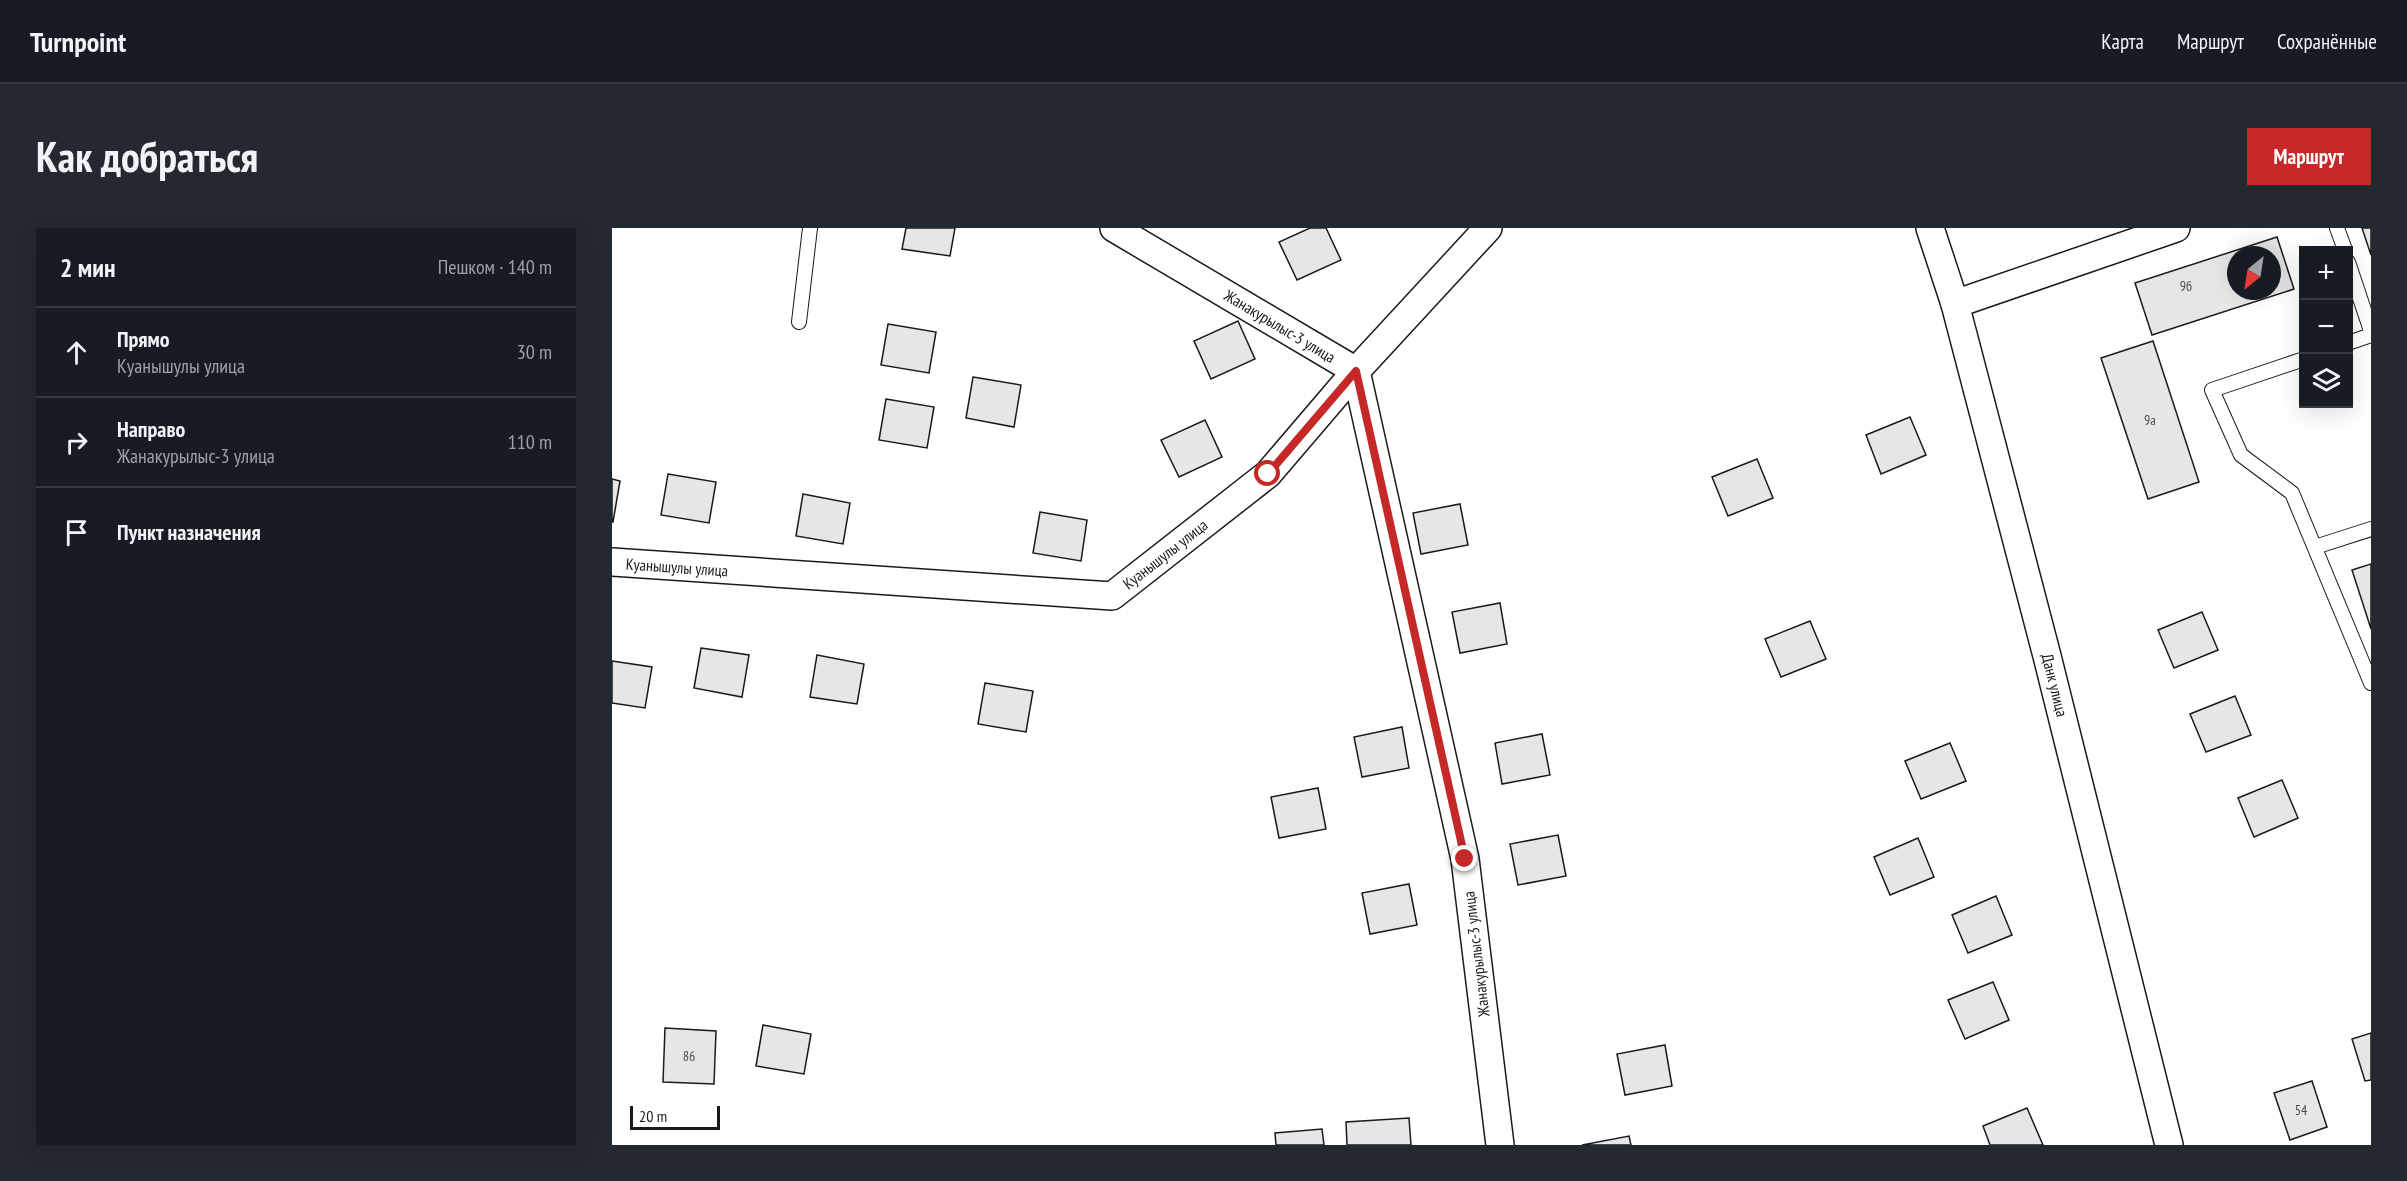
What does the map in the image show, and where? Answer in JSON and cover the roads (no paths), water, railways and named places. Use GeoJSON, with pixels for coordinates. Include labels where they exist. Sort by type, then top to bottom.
{"type":"FeatureCollection","features":[{"type":"Feature","properties":{"kind":"street","name":"Жанакурылыс-3 улица"},"geometry":{"type":"LineString","coordinates":[[1114,228],[1356,371],[1465,859],[1500,1145]]}},
{"type":"Feature","properties":{"kind":"street","name":"Куанышулы улица"},"geometry":{"type":"LineString","coordinates":[[612,562],[1112,596],[1268,474],[1356,371],[1488,228]]}},
{"type":"Feature","properties":{"kind":"street","name":"Данк улица"},"geometry":{"type":"LineString","coordinates":[[1930,228],[1955,304],[2044,644],[2169,1145]]}},
{"type":"Feature","properties":{"kind":"street"},"geometry":{"type":"LineString","coordinates":[[1955,304],[2176,228]]}},
{"type":"Feature","properties":{"kind":"lane"},"geometry":{"type":"LineString","coordinates":[[799,322],[810,228]]}},
{"type":"Feature","properties":{"kind":"lane"},"geometry":{"type":"LineString","coordinates":[[2337,228],[2344,246]]}},
{"type":"Feature","properties":{"kind":"lane"},"geometry":{"type":"LineString","coordinates":[[2353,275],[2371,333],[2353,341]]}},
{"type":"Feature","properties":{"kind":"lane"},"geometry":{"type":"LineString","coordinates":[[2299,361],[2212,390],[2241,455],[2292,493],[2371,683]]}},
{"type":"Feature","properties":{"kind":"lane"},"geometry":{"type":"LineString","coordinates":[[2315,548],[2371,529]]}}]}
